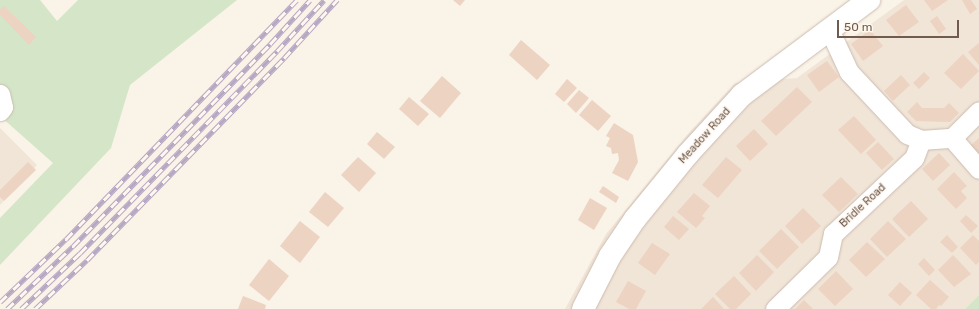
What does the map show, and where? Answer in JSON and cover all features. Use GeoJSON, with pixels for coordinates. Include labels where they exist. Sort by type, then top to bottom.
{"type":"FeatureCollection","features":[{"type":"Feature","properties":{"kind":"street","name":"Meadow Road"},"geometry":{"type":"LineString","coordinates":[[583,309],[610,256],[635,219],[688,154],[742,95],[869,0]]}},
{"type":"Feature","properties":{"kind":"street"},"geometry":{"type":"LineString","coordinates":[[829,29],[849,72],[907,134],[921,140],[952,138],[979,111]]}},
{"type":"Feature","properties":{"kind":"street"},"geometry":{"type":"LineString","coordinates":[[0,94],[3,107],[0,111]]}},
{"type":"Feature","properties":{"kind":"street"},"geometry":{"type":"LineString","coordinates":[[952,138],[979,169]]}},
{"type":"Feature","properties":{"kind":"street","name":"Bridle Road"},"geometry":{"type":"LineString","coordinates":[[775,309],[828,257],[833,234],[914,158],[921,140]]}},
{"type":"Feature","properties":{"kind":"shaded area"},"geometry":{"type":"Polygon","coordinates":[[[904,0],[979,0],[979,295],[965,309],[565,309],[606,234],[688,134],[735,83],[797,78],[904,0]]]}},
{"type":"Feature","properties":{"kind":"shaded area"},"geometry":{"type":"Polygon","coordinates":[[[0,128],[37,165],[0,205],[0,128]]]}},
{"type":"Feature","properties":{"kind":"green space"},"geometry":{"type":"Polygon","coordinates":[[[0,0],[40,0],[57,21],[78,0],[237,0],[130,85],[111,148],[0,265],[0,218],[53,163],[0,116],[0,0]]]}},
{"type":"Feature","properties":{"kind":"green space"},"geometry":{"type":"Polygon","coordinates":[[[979,295],[979,309],[965,309],[979,295]]]}},
{"type":"Feature","properties":{"kind":"building"},"geometry":{"type":"Polygon","coordinates":[[[453,0],[465,0],[460,6],[453,0]]]}},
{"type":"Feature","properties":{"kind":"building"},"geometry":{"type":"Polygon","coordinates":[[[924,0],[948,0],[932,11],[924,0]]]}},
{"type":"Feature","properties":{"kind":"building"},"geometry":{"type":"Polygon","coordinates":[[[962,0],[971,0],[977,9],[970,14],[962,0]]]}},
{"type":"Feature","properties":{"kind":"building"},"geometry":{"type":"Polygon","coordinates":[[[906,5],[919,22],[899,36],[886,20],[906,5]]]}},
{"type":"Feature","properties":{"kind":"building"},"geometry":{"type":"Polygon","coordinates":[[[4,6],[36,37],[29,45],[0,15],[0,9],[4,6]]]}},
{"type":"Feature","properties":{"kind":"building"},"geometry":{"type":"Polygon","coordinates":[[[937,16],[946,29],[939,34],[930,21],[937,16]]]}},
{"type":"Feature","properties":{"kind":"building"},"geometry":{"type":"Polygon","coordinates":[[[870,30],[883,46],[863,61],[851,44],[870,30]]]}},
{"type":"Feature","properties":{"kind":"building"},"geometry":{"type":"Polygon","coordinates":[[[521,40],[550,65],[537,80],[509,55],[521,40]]]}},
{"type":"Feature","properties":{"kind":"building"},"geometry":{"type":"Polygon","coordinates":[[[979,43],[979,65],[968,52],[979,43]]]}},
{"type":"Feature","properties":{"kind":"building"},"geometry":{"type":"Polygon","coordinates":[[[963,54],[979,71],[961,89],[944,73],[963,54]]]}},
{"type":"Feature","properties":{"kind":"building"},"geometry":{"type":"Polygon","coordinates":[[[827,61],[839,77],[819,92],[807,75],[827,61]]]}},
{"type":"Feature","properties":{"kind":"building"},"geometry":{"type":"Polygon","coordinates":[[[924,72],[930,78],[919,89],[913,83],[924,72]]]}},
{"type":"Feature","properties":{"kind":"building"},"geometry":{"type":"Polygon","coordinates":[[[901,75],[910,85],[893,101],[884,91],[901,75]]]}},
{"type":"Feature","properties":{"kind":"building"},"geometry":{"type":"Polygon","coordinates":[[[442,76],[461,93],[440,118],[420,101],[442,76]]]}},
{"type":"Feature","properties":{"kind":"building"},"geometry":{"type":"Polygon","coordinates":[[[567,79],[577,88],[564,102],[555,94],[567,79]]]}},
{"type":"Feature","properties":{"kind":"building"},"geometry":{"type":"Polygon","coordinates":[[[797,87],[812,102],[776,136],[761,121],[797,87]]]}},
{"type":"Feature","properties":{"kind":"building"},"geometry":{"type":"Polygon","coordinates":[[[579,90],[589,98],[576,113],[567,104],[579,90]]]}},
{"type":"Feature","properties":{"kind":"building"},"geometry":{"type":"Polygon","coordinates":[[[409,97],[429,114],[418,126],[399,109],[409,97]]]}},
{"type":"Feature","properties":{"kind":"building"},"geometry":{"type":"Polygon","coordinates":[[[592,100],[611,116],[598,131],[579,115],[592,100]]]}},
{"type":"Feature","properties":{"kind":"building"},"geometry":{"type":"Polygon","coordinates":[[[917,102],[922,108],[944,108],[949,103],[959,113],[950,122],[916,121],[907,112],[917,102]]]}},
{"type":"Feature","properties":{"kind":"building"},"geometry":{"type":"Polygon","coordinates":[[[854,116],[876,140],[861,154],[838,130],[854,116]]]}},
{"type":"Feature","properties":{"kind":"building"},"geometry":{"type":"Polygon","coordinates":[[[614,123],[633,135],[638,162],[628,181],[612,173],[619,160],[618,153],[612,154],[611,148],[606,146],[610,138],[606,136],[614,123]]]}},
{"type":"Feature","properties":{"kind":"building"},"geometry":{"type":"Polygon","coordinates":[[[754,129],[768,144],[750,161],[736,146],[754,129]]]}},
{"type":"Feature","properties":{"kind":"building"},"geometry":{"type":"Polygon","coordinates":[[[377,132],[395,147],[384,159],[367,144],[377,132]]]}},
{"type":"Feature","properties":{"kind":"building"},"geometry":{"type":"Polygon","coordinates":[[[979,138],[979,156],[970,146],[979,138]]]}},
{"type":"Feature","properties":{"kind":"building"},"geometry":{"type":"Polygon","coordinates":[[[878,142],[894,159],[882,170],[866,153],[878,142]]]}},
{"type":"Feature","properties":{"kind":"building"},"geometry":{"type":"Polygon","coordinates":[[[939,153],[950,165],[933,181],[922,169],[939,153]]]}},
{"type":"Feature","properties":{"kind":"building"},"geometry":{"type":"Polygon","coordinates":[[[358,157],[376,173],[359,192],[341,175],[358,157]]]}},
{"type":"Feature","properties":{"kind":"building"},"geometry":{"type":"Polygon","coordinates":[[[726,157],[742,170],[718,198],[702,185],[726,157]]]}},
{"type":"Feature","properties":{"kind":"building"},"geometry":{"type":"Polygon","coordinates":[[[28,162],[36,170],[4,201],[0,197],[0,190],[28,162]]]}},
{"type":"Feature","properties":{"kind":"building"},"geometry":{"type":"Polygon","coordinates":[[[954,172],[967,186],[961,191],[967,198],[956,209],[937,189],[954,172]]]}},
{"type":"Feature","properties":{"kind":"building"},"geometry":{"type":"Polygon","coordinates":[[[841,177],[858,194],[839,212],[822,195],[841,177]]]}},
{"type":"Feature","properties":{"kind":"building"},"geometry":{"type":"Polygon","coordinates":[[[603,186],[619,197],[616,203],[599,192],[603,186]]]}},
{"type":"Feature","properties":{"kind":"building"},"geometry":{"type":"Polygon","coordinates":[[[325,192],[344,208],[328,227],[309,212],[325,192]]]}},
{"type":"Feature","properties":{"kind":"building"},"geometry":{"type":"Polygon","coordinates":[[[694,193],[710,206],[702,216],[705,218],[696,228],[677,212],[694,193]]]}},
{"type":"Feature","properties":{"kind":"building"},"geometry":{"type":"Polygon","coordinates":[[[590,198],[607,208],[594,230],[578,220],[590,198]]]}},
{"type":"Feature","properties":{"kind":"building"},"geometry":{"type":"Polygon","coordinates":[[[911,201],[928,219],[909,237],[892,219],[911,201]]]}},
{"type":"Feature","properties":{"kind":"building"},"geometry":{"type":"Polygon","coordinates":[[[803,208],[821,226],[802,244],[785,226],[803,208]]]}},
{"type":"Feature","properties":{"kind":"building"},"geometry":{"type":"Polygon","coordinates":[[[966,215],[978,226],[971,233],[960,221],[966,215]]]}},
{"type":"Feature","properties":{"kind":"building"},"geometry":{"type":"Polygon","coordinates":[[[673,216],[689,229],[679,240],[664,227],[673,216]]]}},
{"type":"Feature","properties":{"kind":"building"},"geometry":{"type":"Polygon","coordinates":[[[300,221],[320,237],[300,263],[280,246],[300,221]]]}},
{"type":"Feature","properties":{"kind":"building"},"geometry":{"type":"Polygon","coordinates":[[[888,221],[906,239],[887,257],[870,239],[888,221]]]}},
{"type":"Feature","properties":{"kind":"building"},"geometry":{"type":"Polygon","coordinates":[[[781,229],[799,247],[777,269],[759,251],[781,229]]]}},
{"type":"Feature","properties":{"kind":"building"},"geometry":{"type":"Polygon","coordinates":[[[947,235],[958,247],[952,253],[940,242],[947,235]]]}},
{"type":"Feature","properties":{"kind":"building"},"geometry":{"type":"Polygon","coordinates":[[[973,235],[979,241],[979,262],[976,265],[960,248],[973,235]]]}},
{"type":"Feature","properties":{"kind":"building"},"geometry":{"type":"Polygon","coordinates":[[[867,242],[885,259],[866,277],[849,260],[867,242]]]}},
{"type":"Feature","properties":{"kind":"building"},"geometry":{"type":"Polygon","coordinates":[[[652,243],[670,254],[655,275],[638,263],[652,243]]]}},
{"type":"Feature","properties":{"kind":"building"},"geometry":{"type":"Polygon","coordinates":[[[757,255],[774,272],[756,291],[739,273],[757,255]]]}},
{"type":"Feature","properties":{"kind":"building"},"geometry":{"type":"Polygon","coordinates":[[[953,255],[971,274],[954,287],[938,270],[953,255]]]}},
{"type":"Feature","properties":{"kind":"building"},"geometry":{"type":"Polygon","coordinates":[[[924,258],[935,270],[929,276],[918,264],[924,258]]]}},
{"type":"Feature","properties":{"kind":"building"},"geometry":{"type":"Polygon","coordinates":[[[269,259],[289,276],[269,301],[249,285],[269,259]]]}},
{"type":"Feature","properties":{"kind":"building"},"geometry":{"type":"Polygon","coordinates":[[[836,271],[853,289],[835,306],[818,289],[836,271]]]}},
{"type":"Feature","properties":{"kind":"building"},"geometry":{"type":"Polygon","coordinates":[[[734,276],[751,294],[736,309],[730,309],[715,294],[734,276]]]}},
{"type":"Feature","properties":{"kind":"building"},"geometry":{"type":"Polygon","coordinates":[[[930,280],[949,297],[936,309],[931,309],[916,295],[930,280]]]}},
{"type":"Feature","properties":{"kind":"building"},"geometry":{"type":"Polygon","coordinates":[[[628,281],[646,291],[636,309],[629,309],[616,302],[628,281]]]}},
{"type":"Feature","properties":{"kind":"building"},"geometry":{"type":"Polygon","coordinates":[[[900,282],[912,293],[900,306],[888,295],[900,282]]]}},
{"type":"Feature","properties":{"kind":"building"},"geometry":{"type":"Polygon","coordinates":[[[243,296],[266,305],[265,309],[238,309],[243,296]]]}},
{"type":"Feature","properties":{"kind":"building"},"geometry":{"type":"Polygon","coordinates":[[[713,297],[724,309],[701,309],[713,297]]]}},
{"type":"Feature","properties":{"kind":"building"},"geometry":{"type":"Polygon","coordinates":[[[804,300],[813,309],[795,309],[804,300]]]}},
{"type":"Feature","properties":{"kind":"railway"},"geometry":{"type":"LineString","coordinates":[[0,302],[66,239],[297,0]]}},
{"type":"Feature","properties":{"kind":"railway"},"geometry":{"type":"LineString","coordinates":[[7,309],[73,246],[270,44],[310,0]]}},
{"type":"Feature","properties":{"kind":"railway"},"geometry":{"type":"LineString","coordinates":[[21,309],[80,253],[277,51],[324,0]]}},
{"type":"Feature","properties":{"kind":"railway"},"geometry":{"type":"LineString","coordinates":[[35,309],[87,260],[284,58],[337,0]]}}]}
